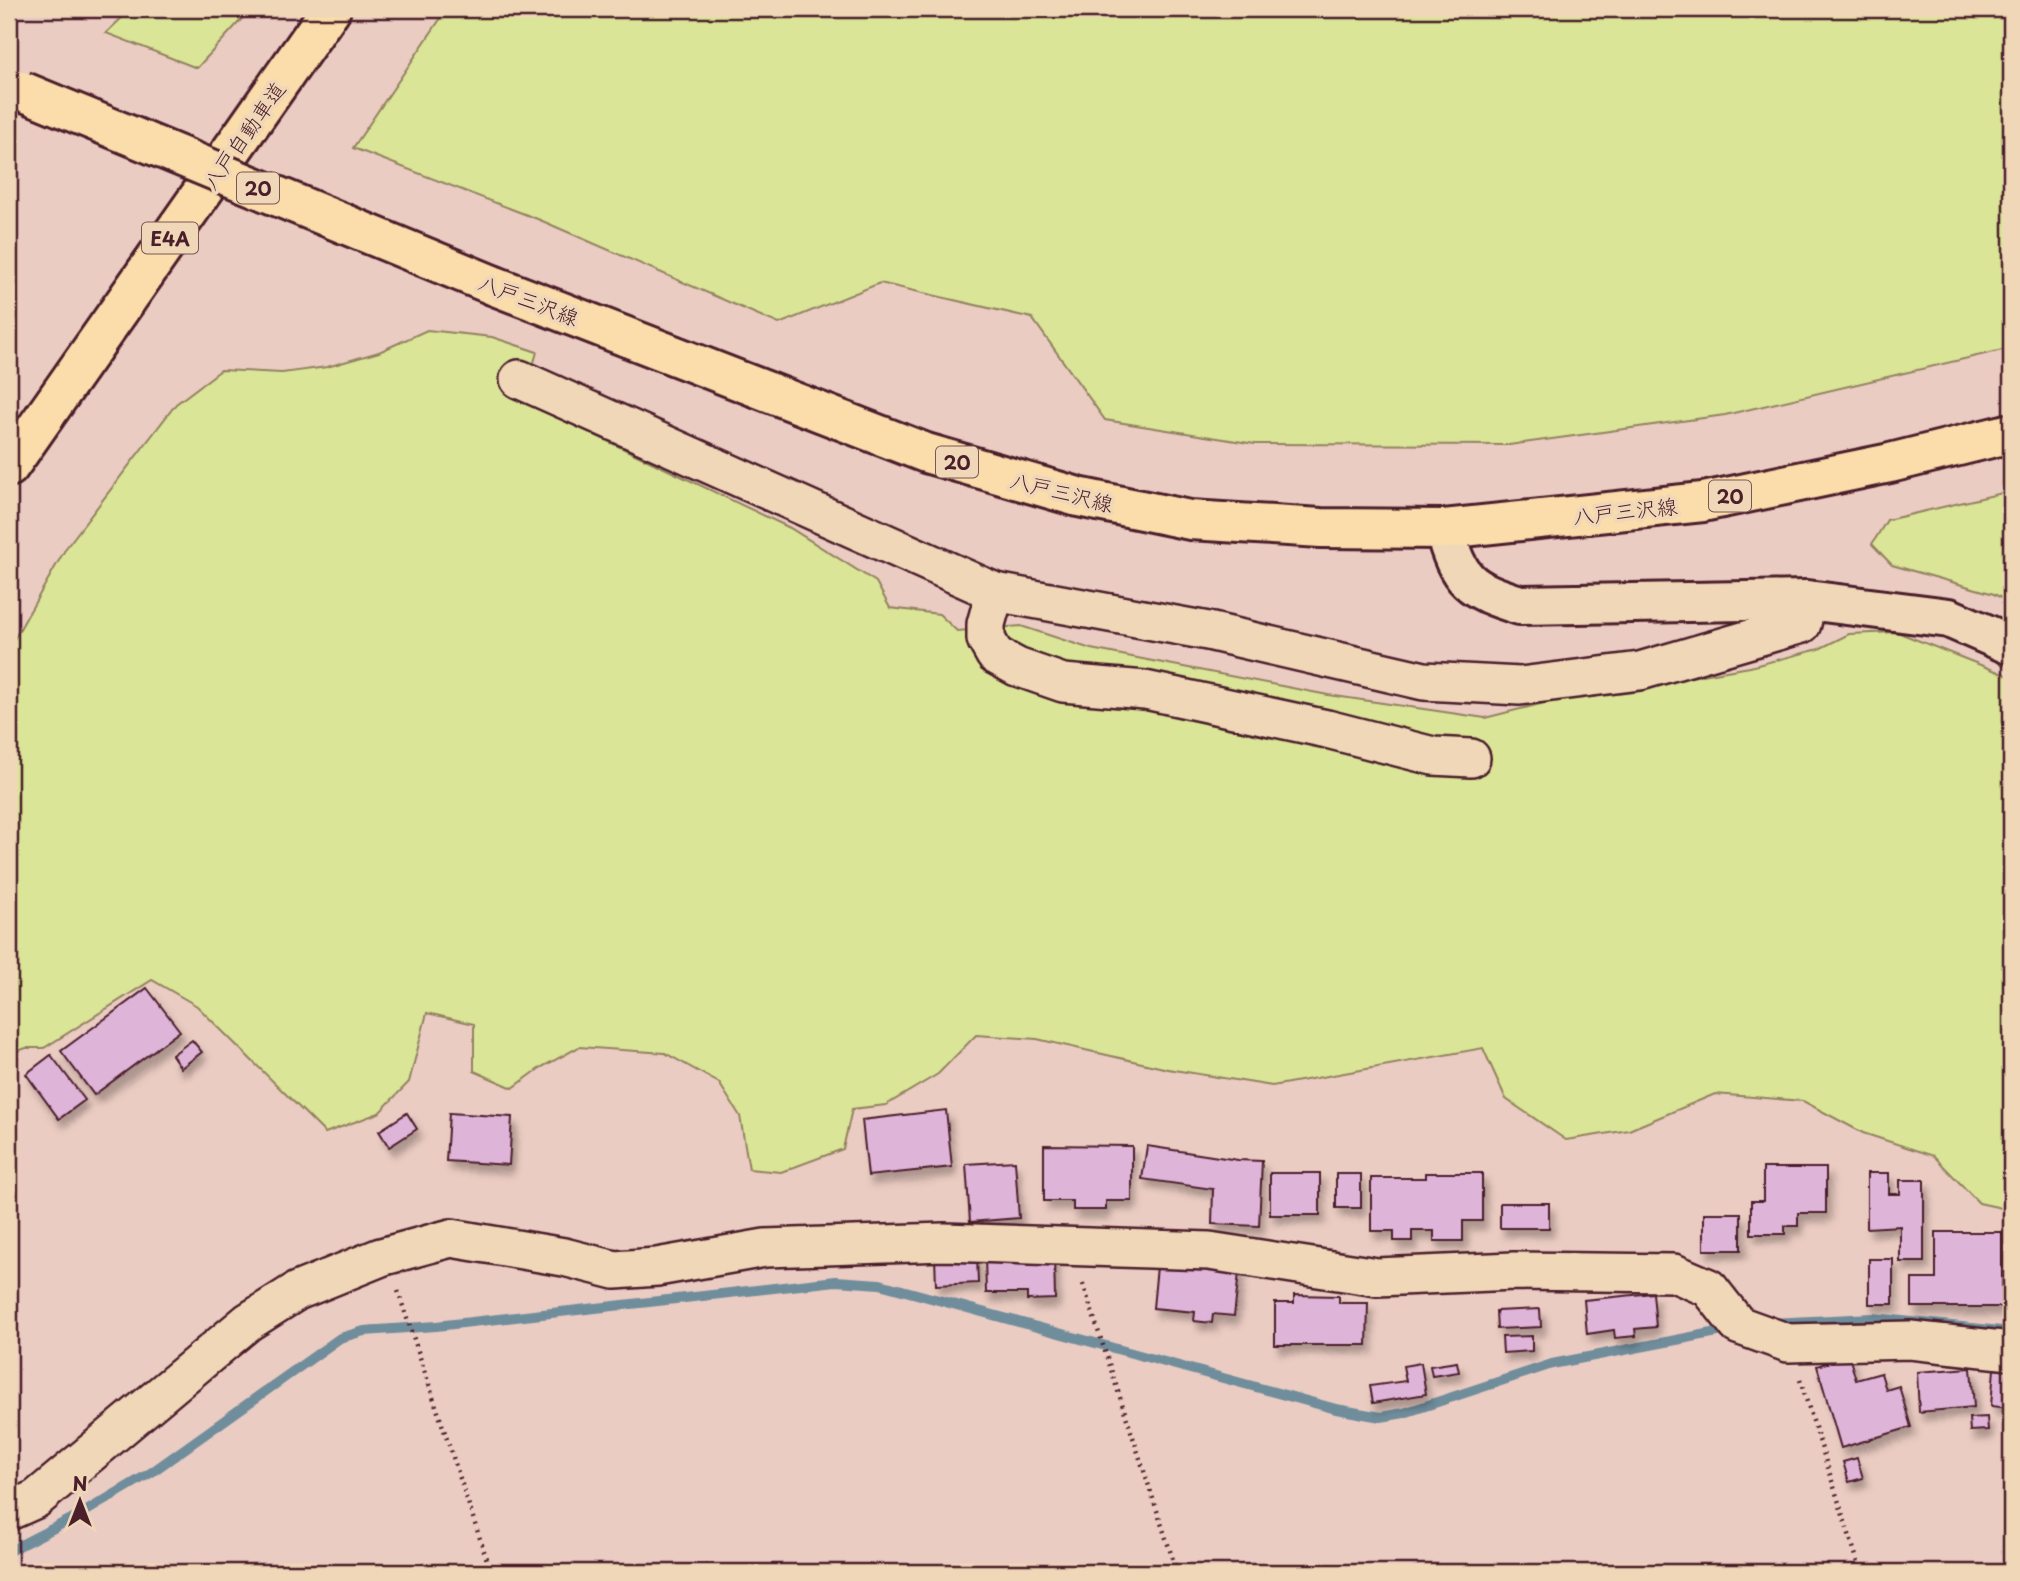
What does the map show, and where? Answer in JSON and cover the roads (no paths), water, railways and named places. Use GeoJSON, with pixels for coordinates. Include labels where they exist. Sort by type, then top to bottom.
{"type":"FeatureCollection","features":[{"type":"Feature","properties":{"kind":"main road","name":"八戸自動車道"},"geometry":{"type":"LineString","coordinates":[[9,467],[331,9]]}},
{"type":"Feature","properties":{"kind":"main road","name":"八戸三沢線"},"geometry":{"type":"LineString","coordinates":[[15,88],[495,286],[926,453],[1078,497],[1190,520],[1321,528],[1444,529],[1703,502],[1890,463],[2011,433]]}},
{"type":"Feature","properties":{"kind":"street"},"geometry":{"type":"LineString","coordinates":[[519,379],[995,592],[1208,631],[1424,681],[1520,686],[1640,671],[1802,624],[1807,600]]}},
{"type":"Feature","properties":{"kind":"street"},"geometry":{"type":"LineString","coordinates":[[1444,529],[1454,564],[1479,592],[1520,605],[1807,600],[1949,618],[2011,645]]}},
{"type":"Feature","properties":{"kind":"street"},"geometry":{"type":"LineString","coordinates":[[995,592],[986,624],[986,639],[995,655],[1040,675],[1063,683],[1146,690],[1327,729],[1433,756],[1471,758]]}},
{"type":"Feature","properties":{"kind":"street"},"geometry":{"type":"LineString","coordinates":[[9,1511],[36,1499],[248,1322],[297,1291],[381,1257],[451,1238],[564,1257],[615,1270],[657,1267],[765,1248],[944,1242],[1209,1251],[1377,1277],[1514,1271],[1674,1273],[1709,1288],[1738,1325],[1788,1343],[1910,1340],[2011,1352]]}},
{"type":"Feature","properties":{"kind":"waterway"},"geometry":{"type":"LineString","coordinates":[[9,1551],[83,1513],[152,1472],[340,1338],[364,1331],[436,1326],[836,1281],[880,1284],[1336,1409],[1381,1417],[1404,1413],[1552,1364],[1733,1329]]}},
{"type":"Feature","properties":{"kind":"waterway"},"geometry":{"type":"LineString","coordinates":[[1770,1323],[1873,1318],[2011,1332]]}}]}
